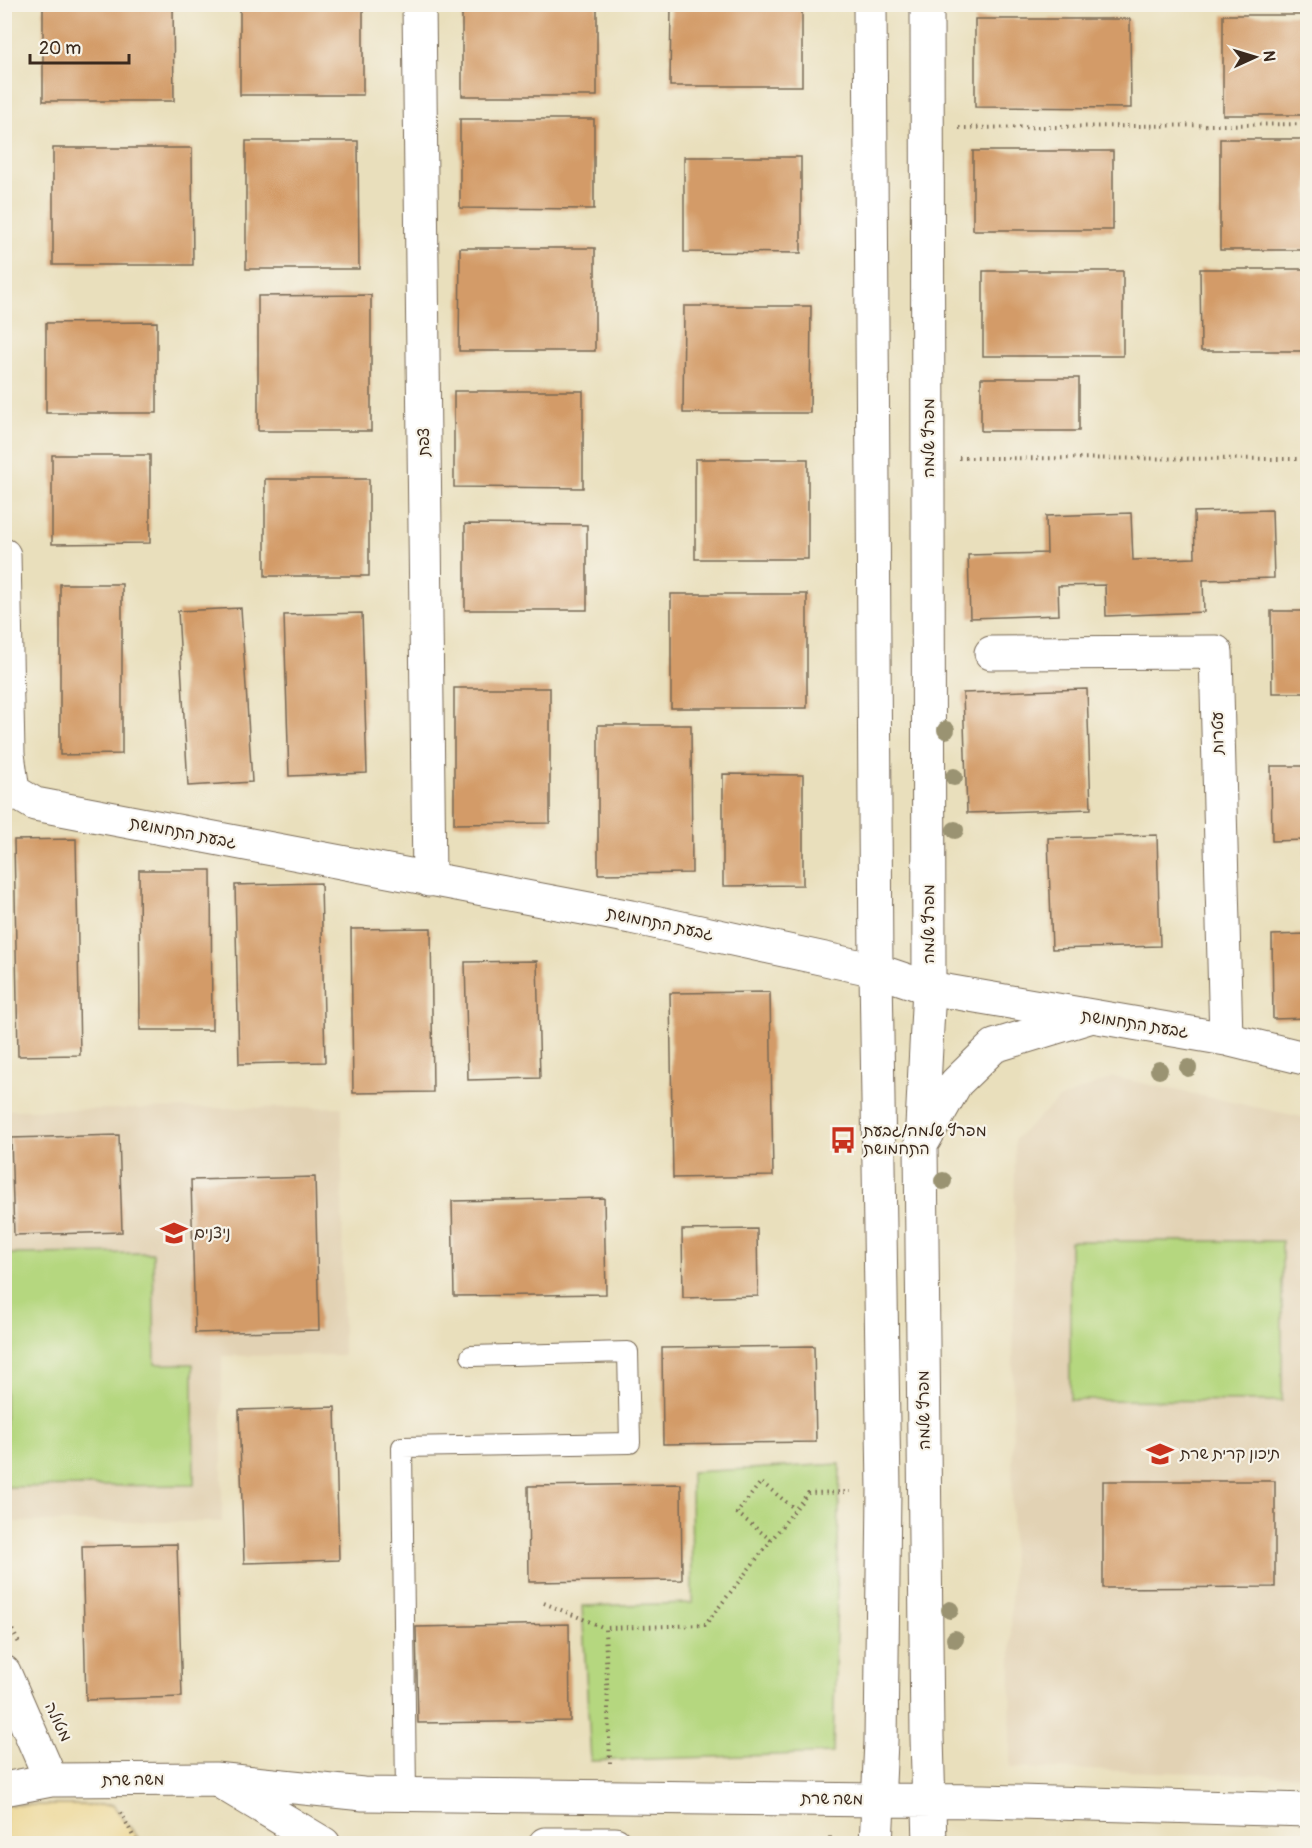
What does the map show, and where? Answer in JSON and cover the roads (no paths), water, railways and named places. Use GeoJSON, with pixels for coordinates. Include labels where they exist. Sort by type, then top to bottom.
{"type":"FeatureCollection","features":[{"type":"Feature","properties":{"kind":"street","name":"צפת"},"geometry":{"type":"LineString","coordinates":[[418,4],[429,880]]}},
{"type":"Feature","properties":{"kind":"street"},"geometry":{"type":"LineString","coordinates":[[870,4],[876,970],[884,1490],[879,1800],[876,1844]]}},
{"type":"Feature","properties":{"kind":"street","name":"מפרץ שלמה"},"geometry":{"type":"LineString","coordinates":[[927,4],[928,988],[921,1145],[930,1844]]}},
{"type":"Feature","properties":{"kind":"street","name":"גבעת התחמושת"},"geometry":{"type":"LineString","coordinates":[[4,555],[8,754],[13,791],[35,804],[631,917],[876,970],[928,988],[1226,1039],[1308,1059]]}},
{"type":"Feature","properties":{"kind":"street","name":"עטרות"},"geometry":{"type":"LineString","coordinates":[[991,652],[1216,652],[1226,1039]]}},
{"type":"Feature","properties":{"kind":"street"},"geometry":{"type":"LineString","coordinates":[[921,1145],[956,1083],[994,1047],[1089,1017]]}},
{"type":"Feature","properties":{"kind":"street"},"geometry":{"type":"LineString","coordinates":[[12,1659],[51,1780]]}},
{"type":"Feature","properties":{"kind":"street"},"geometry":{"type":"LineString","coordinates":[[927,1737],[944,1766],[960,1786],[984,1801]]}},
{"type":"Feature","properties":{"kind":"street"},"geometry":{"type":"LineString","coordinates":[[215,1779],[324,1844]]}},
{"type":"Feature","properties":{"kind":"street","name":"משה שרת"},"geometry":{"type":"LineString","coordinates":[[4,1789],[51,1780],[215,1779],[357,1794],[928,1800],[1308,1810]]}},
{"type":"Feature","properties":{"kind":"street"},"geometry":{"type":"LineString","coordinates":[[337,1844],[331,1833],[332,1818],[339,1805],[357,1794]]}},
{"type":"Feature","properties":{"kind":"street"},"geometry":{"type":"LineString","coordinates":[[545,1844],[615,1844]]}},
{"type":"Feature","properties":{"kind":"lane"},"geometry":{"type":"LineString","coordinates":[[406,1795],[402,1447],[630,1443],[628,1352],[471,1356]]}},
{"type":"Feature","properties":{"kind":"place","name":"מפרץ שלמה/גבעת התחמושת"},"geometry":{"type":"Point","coordinates":[843,1140]}},
{"type":"Feature","properties":{"kind":"place","name":"ניצנים"},"geometry":{"type":"Point","coordinates":[174,1233]}},
{"type":"Feature","properties":{"kind":"place","name":"תיכון קרית שרת"},"geometry":{"type":"Point","coordinates":[1160,1454]}}]}
